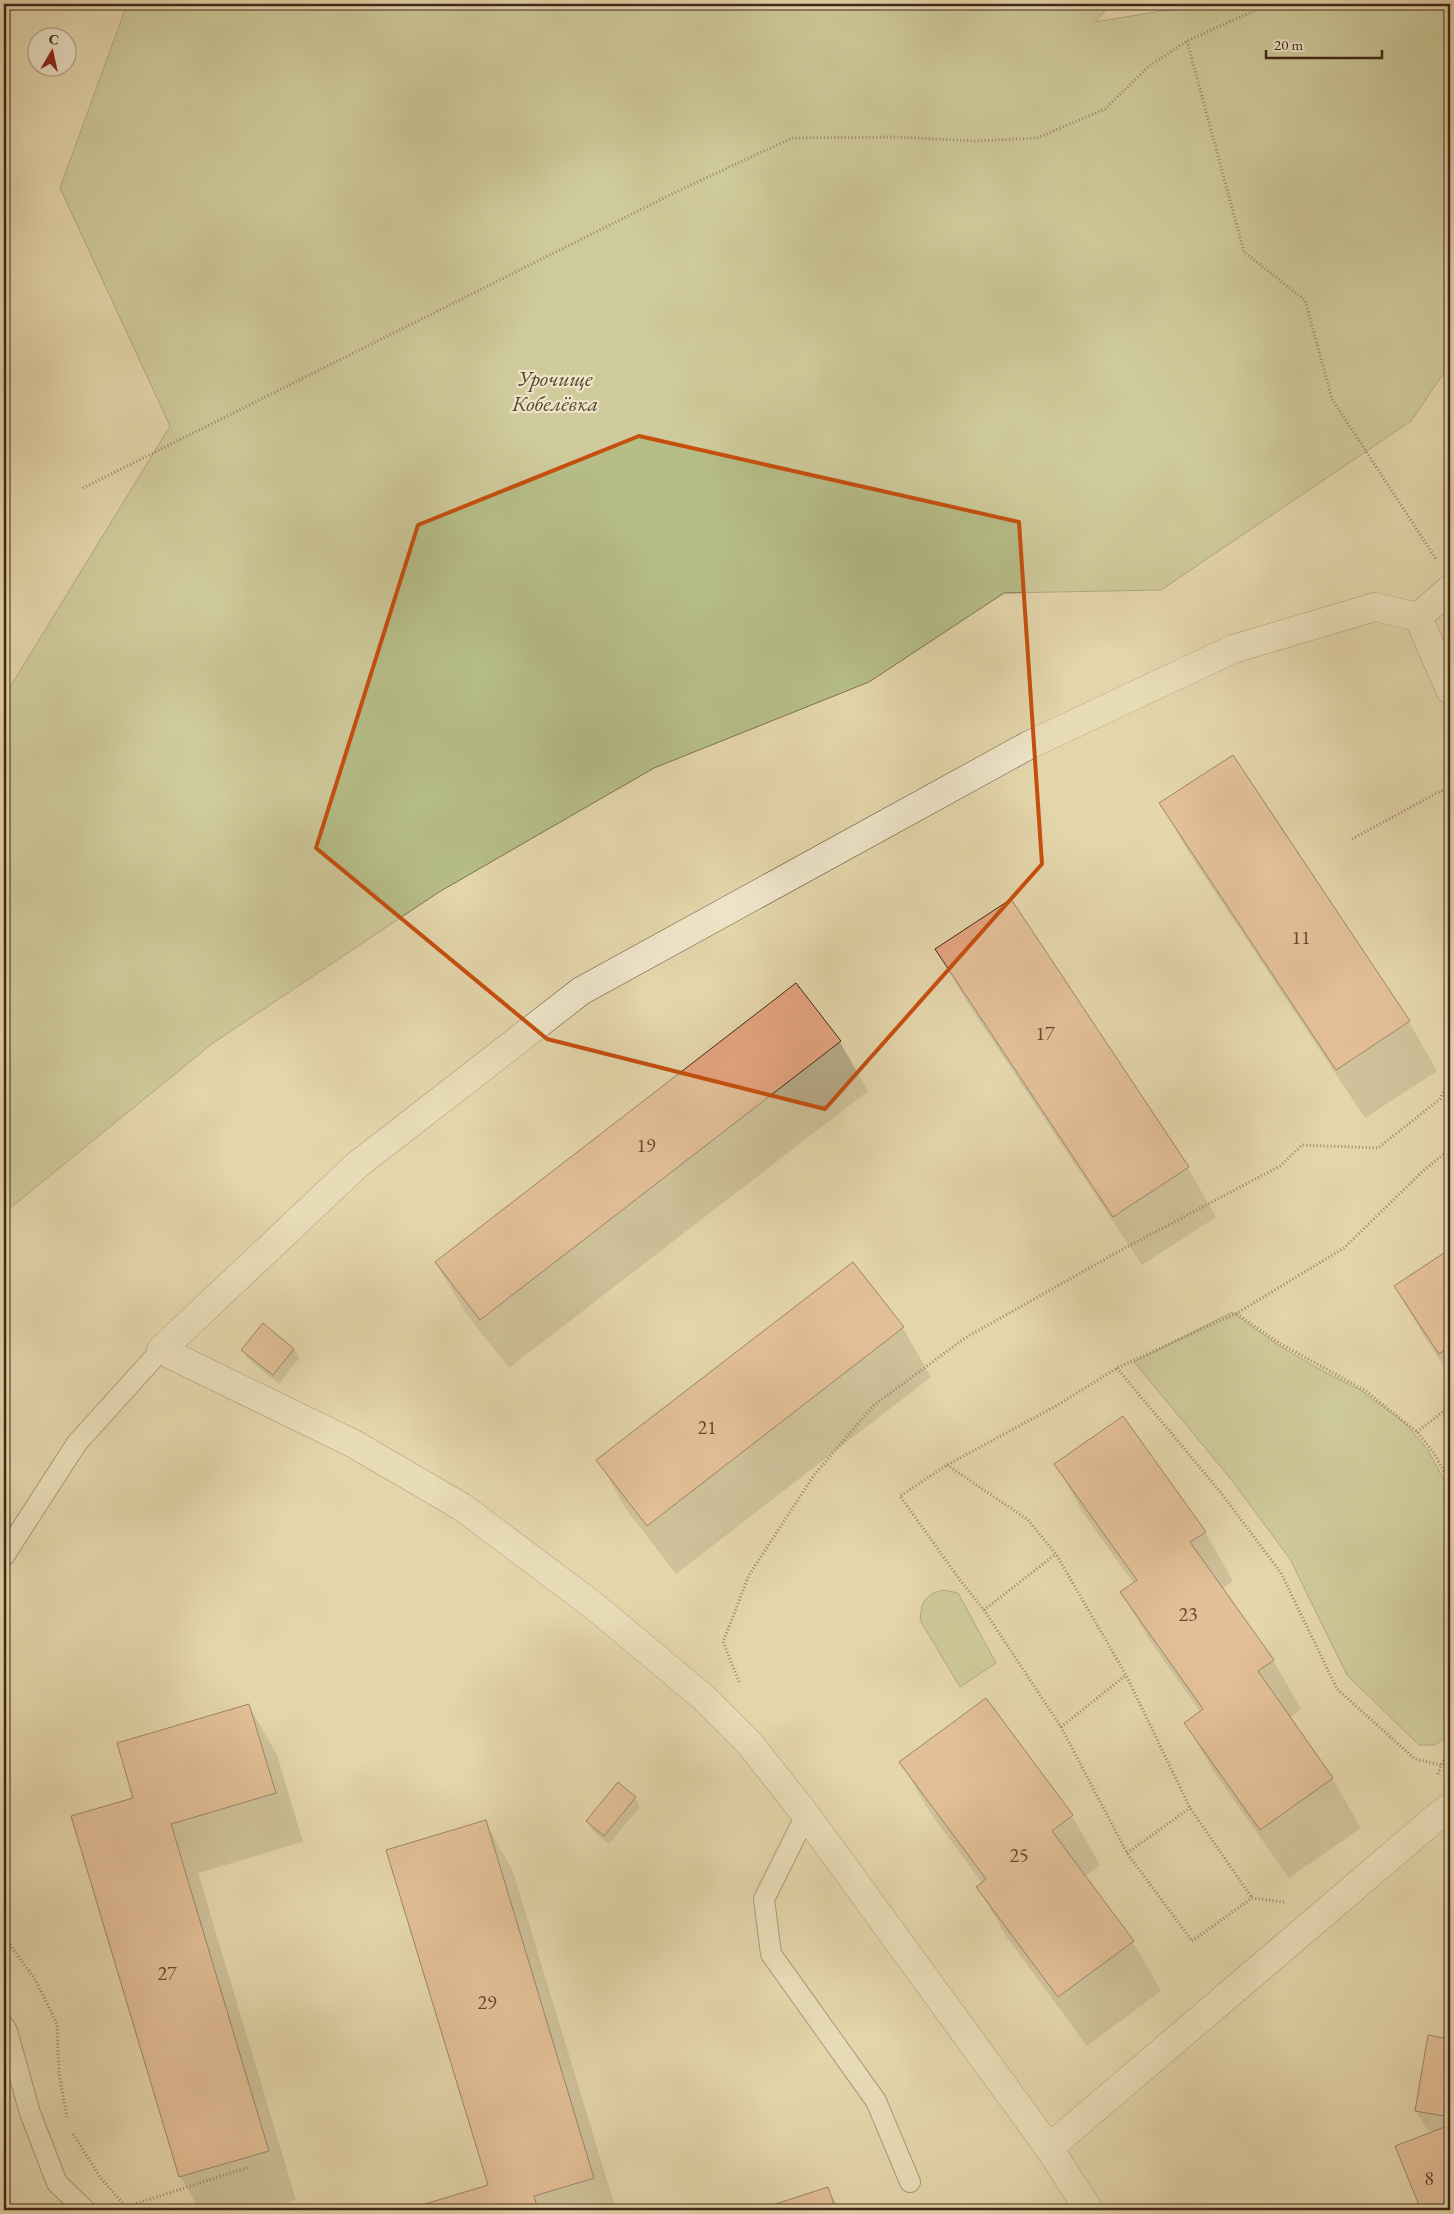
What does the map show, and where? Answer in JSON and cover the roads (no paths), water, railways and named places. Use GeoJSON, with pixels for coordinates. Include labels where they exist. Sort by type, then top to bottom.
{"type":"FeatureCollection","features":[{"type":"Feature","properties":{"kind":"street"},"geometry":{"type":"LineString","coordinates":[[1418,617],[1450,589]]}},
{"type":"Feature","properties":{"kind":"street"},"geometry":{"type":"LineString","coordinates":[[1089,2210],[1049,2148],[806,1815],[750,1744],[704,1698],[594,1606],[462,1507],[354,1444],[161,1350],[357,1165],[582,992],[1029,745],[1233,649],[1375,607],[1418,617]]}},
{"type":"Feature","properties":{"kind":"street"},"geometry":{"type":"LineString","coordinates":[[1418,617],[1450,690]]}},
{"type":"Feature","properties":{"kind":"street"},"geometry":{"type":"LineString","coordinates":[[1049,2148],[1450,1807]]}},
{"type":"Feature","properties":{"kind":"lane"},"geometry":{"type":"LineString","coordinates":[[4,1556],[77,1443],[161,1350]]}},
{"type":"Feature","properties":{"kind":"lane"},"geometry":{"type":"LineString","coordinates":[[806,1815],[764,1899],[771,1954],[876,2101],[910,2182]]}},
{"type":"Feature","properties":{"kind":"lane"},"geometry":{"type":"LineString","coordinates":[[4,2026],[30,2113],[57,2183],[85,2210]]}},
{"type":"Feature","properties":{"kind":"park label","name":"Урочище Кобелёвка"},"geometry":{"type":"Point","coordinates":[555,390]}}]}
